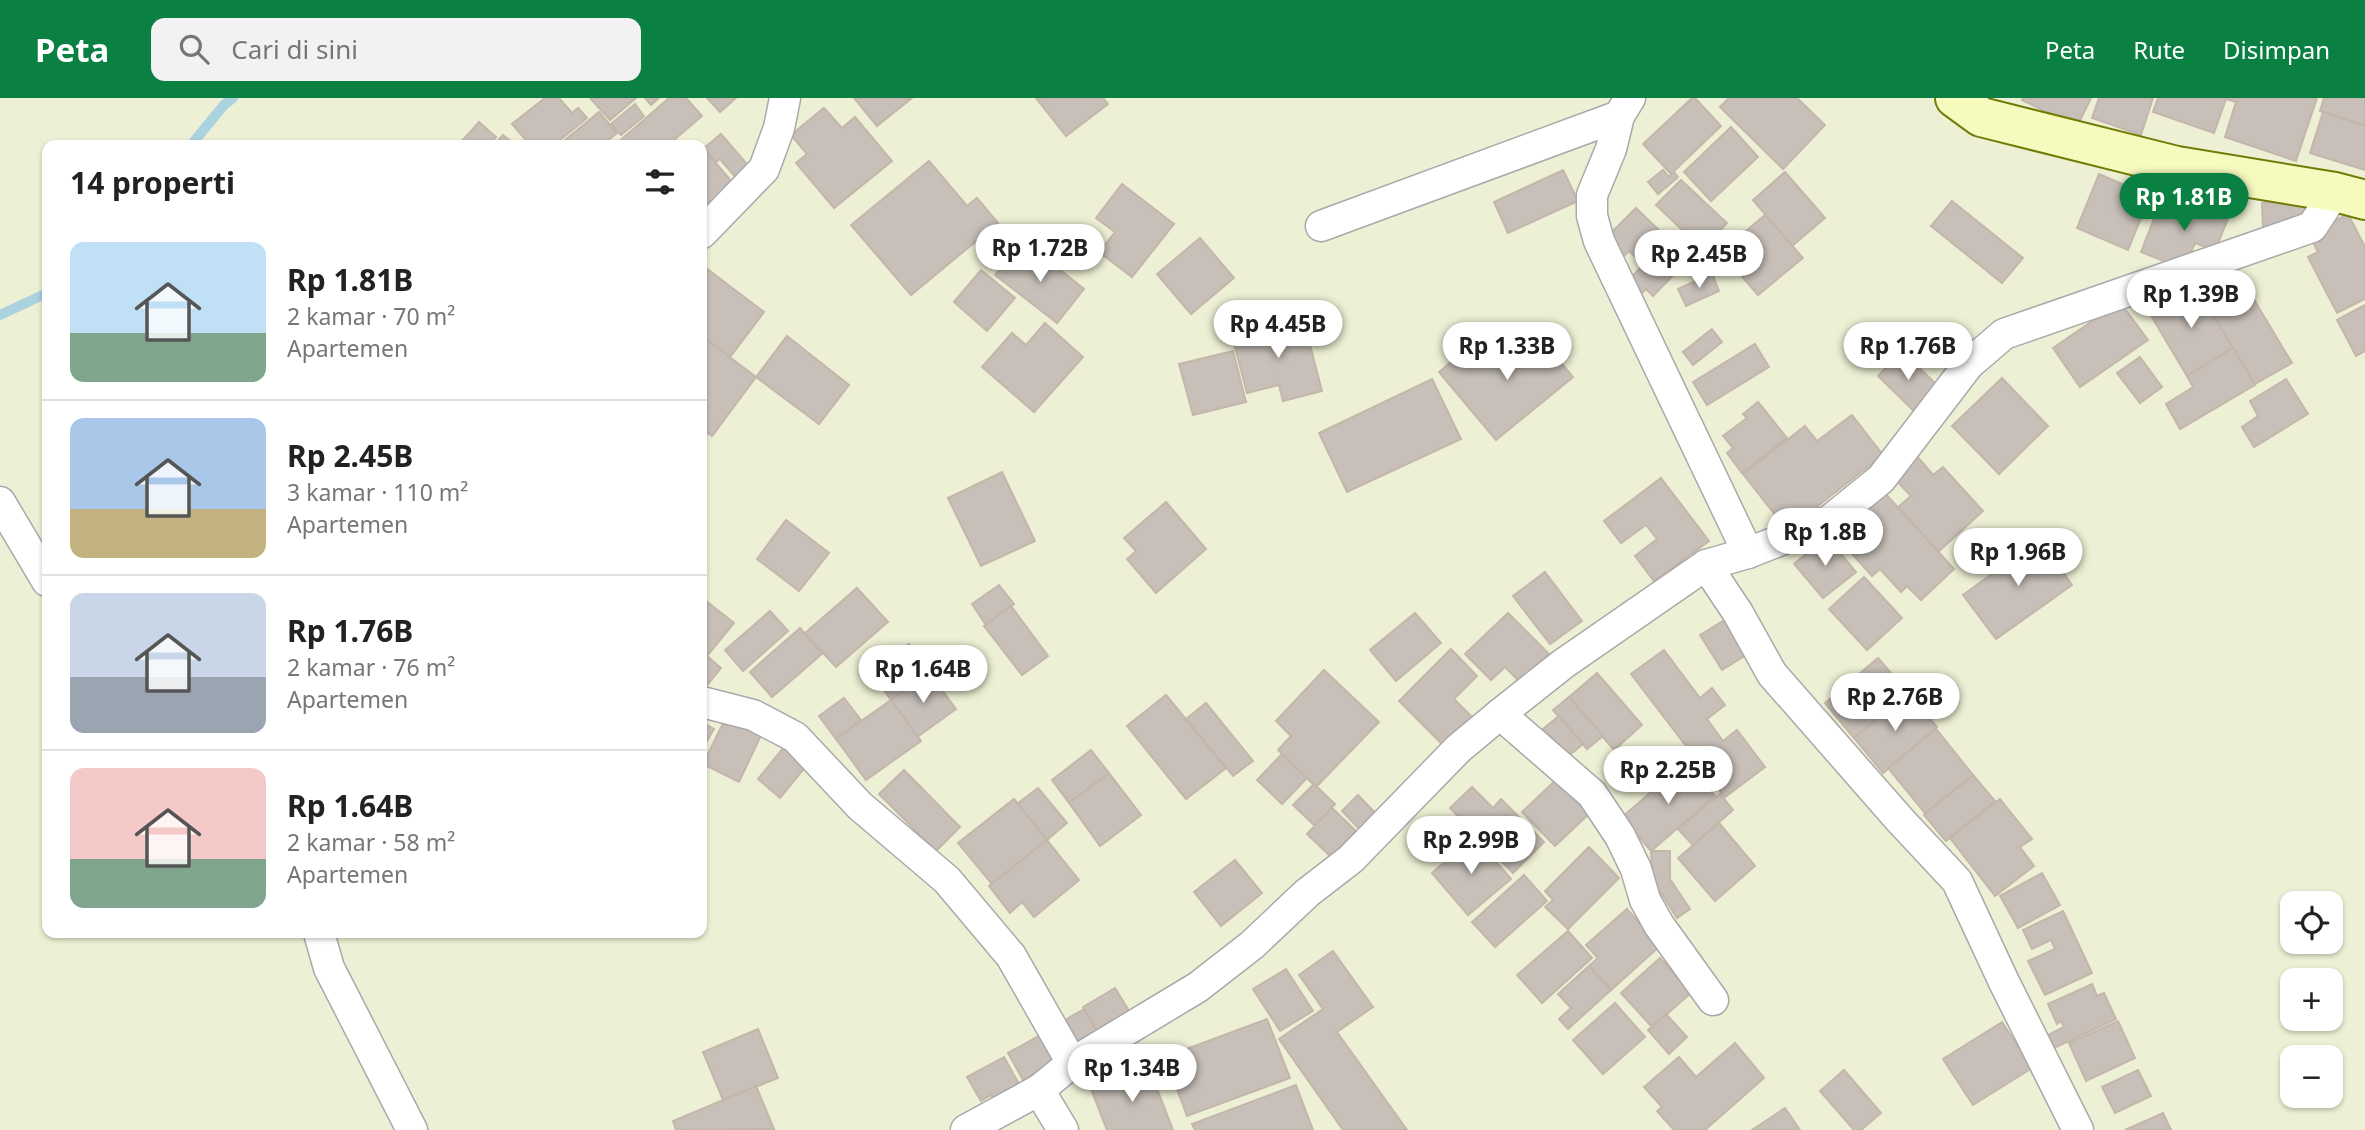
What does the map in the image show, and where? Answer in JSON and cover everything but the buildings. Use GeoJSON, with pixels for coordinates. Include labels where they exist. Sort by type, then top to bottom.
{"type":"FeatureCollection","features":[{"type":"Feature","properties":{"kind":"main road"},"geometry":{"type":"LineString","coordinates":[[1955,98],[1980,117],[2164,163],[2350,196]]}},
{"type":"Feature","properties":{"kind":"street"},"geometry":{"type":"LineString","coordinates":[[707,228],[764,169],[779,128],[785,98]]}},
{"type":"Feature","properties":{"kind":"street"},"geometry":{"type":"LineString","coordinates":[[1625,107],[1612,149],[1592,195],[1592,216],[1599,241],[1748,553]]}},
{"type":"Feature","properties":{"kind":"street"},"geometry":{"type":"LineString","coordinates":[[1321,226],[1625,107]]}},
{"type":"Feature","properties":{"kind":"street"},"geometry":{"type":"LineString","coordinates":[[966,1130],[1039,1090],[1072,1063],[1198,987],[1252,945],[1307,893],[1351,859],[1458,750],[1563,664],[1706,565],[1748,553],[1829,521],[1881,480],[1969,364],[2004,334],[2312,227],[2350,196]]}},
{"type":"Feature","properties":{"kind":"street"},"geometry":{"type":"LineString","coordinates":[[0,502],[42,573]]}},
{"type":"Feature","properties":{"kind":"street"},"geometry":{"type":"LineString","coordinates":[[1706,565],[1738,613],[1772,674],[1899,820],[1957,881],[2078,1130]]}},
{"type":"Feature","properties":{"kind":"street"},"geometry":{"type":"LineString","coordinates":[[707,703],[753,715],[795,737],[860,806],[947,880],[1011,956],[1072,1063]]}},
{"type":"Feature","properties":{"kind":"street"},"geometry":{"type":"LineString","coordinates":[[1500,714],[1592,794],[1620,836],[1636,869],[1645,900],[1659,925],[1713,1000]]}},
{"type":"Feature","properties":{"kind":"street"},"geometry":{"type":"LineString","coordinates":[[320,938],[329,968],[412,1130]]}},
{"type":"Feature","properties":{"kind":"street"},"geometry":{"type":"LineString","coordinates":[[1039,1090],[1063,1130]]}},
{"type":"Feature","properties":{"kind":"green space"},"geometry":{"type":"Polygon","coordinates":[[[0,98],[2365,98],[2365,1130],[0,1130],[0,98]]]}},
{"type":"Feature","properties":{"kind":"waterway"},"geometry":{"type":"LineString","coordinates":[[195,140],[233,98]]}},
{"type":"Feature","properties":{"kind":"waterway"},"geometry":{"type":"LineString","coordinates":[[0,315],[42,295]]}}]}
